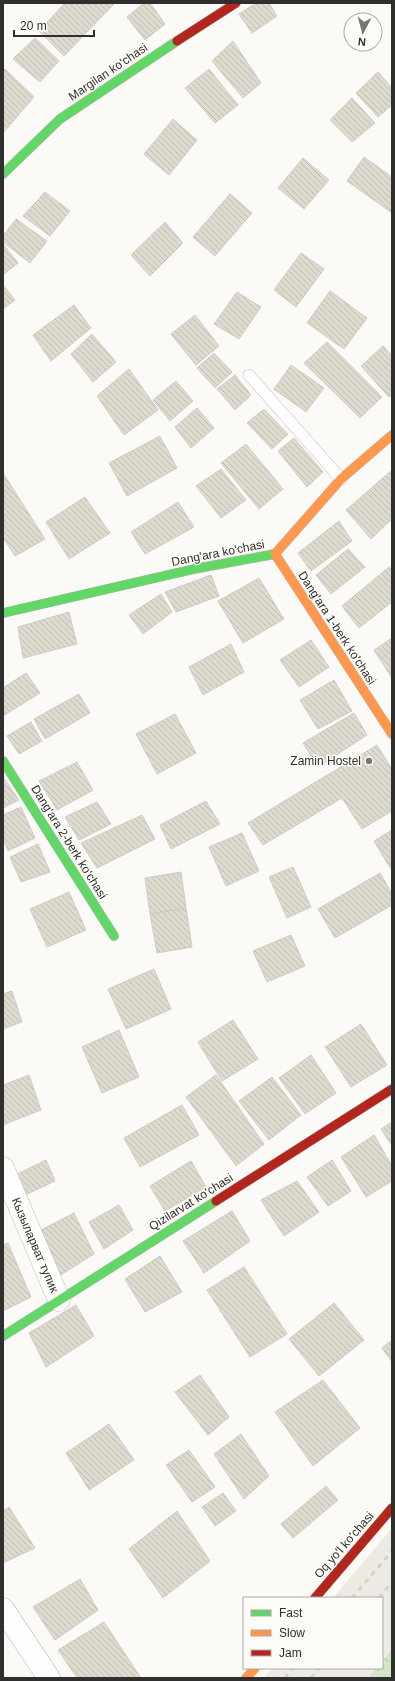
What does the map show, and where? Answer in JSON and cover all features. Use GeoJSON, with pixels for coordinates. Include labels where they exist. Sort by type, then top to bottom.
{"type":"FeatureCollection","features":[{"type":"Feature","properties":{"kind":"street","name":"Margilan ko'chasi"},"geometry":{"type":"LineString","coordinates":[[3,174],[60,119],[156,54],[236,3]]}},
{"type":"Feature","properties":{"kind":"street","name":"Dang'ara ko'chasi"},"geometry":{"type":"LineString","coordinates":[[3,613],[194,569],[275,554],[341,479],[392,435]]}},
{"type":"Feature","properties":{"kind":"street","name":"Dang'ara 1-berk ko'chasi"},"geometry":{"type":"LineString","coordinates":[[275,554],[392,734]]}},
{"type":"Feature","properties":{"kind":"street","name":"Dang'ara 2-berk ko'chasi"},"geometry":{"type":"LineString","coordinates":[[3,761],[114,936]]}},
{"type":"Feature","properties":{"kind":"street","name":"Qizilarvat ko'chasi"},"geometry":{"type":"LineString","coordinates":[[3,1336],[392,1089]]}},
{"type":"Feature","properties":{"kind":"street","name":"Кызыларват тупик"},"geometry":{"type":"LineString","coordinates":[[3,1168],[59,1300]]}},
{"type":"Feature","properties":{"kind":"street","name":"Oq yo'l ko'chasi"},"geometry":{"type":"LineString","coordinates":[[316,1597],[392,1508]]}},
{"type":"Feature","properties":{"kind":"street"},"geometry":{"type":"LineString","coordinates":[[3,1608],[49,1678]]}},
{"type":"Feature","properties":{"kind":"street"},"geometry":{"type":"LineString","coordinates":[[246,1678],[254,1669]]}},
{"type":"Feature","properties":{"kind":"lane"},"geometry":{"type":"LineString","coordinates":[[249,375],[341,479]]}},
{"type":"Feature","properties":{"kind":"shaded area"},"geometry":{"type":"Polygon","coordinates":[[[392,1528],[392,1649],[383,1660],[383,1597],[334,1597],[392,1528]]]}},
{"type":"Feature","properties":{"kind":"shaded area"},"geometry":{"type":"Polygon","coordinates":[[[272,1669],[375,1669],[368,1678],[264,1678],[272,1669]]]}},
{"type":"Feature","properties":{"kind":"green space"},"geometry":{"type":"Polygon","coordinates":[[[392,1649],[392,1674],[389,1678],[368,1678],[375,1669],[383,1669],[383,1660],[392,1649]]]}},
{"type":"Feature","properties":{"kind":"building"},"geometry":{"type":"Polygon","coordinates":[[[65,3],[115,3],[64,56],[39,31],[65,3]]]}},
{"type":"Feature","properties":{"kind":"building"},"geometry":{"type":"Polygon","coordinates":[[[144,3],[150,3],[165,24],[145,40],[127,17],[144,3]]]}},
{"type":"Feature","properties":{"kind":"building"},"geometry":{"type":"Polygon","coordinates":[[[256,3],[269,3],[277,16],[252,33],[239,14],[256,3]]]}},
{"type":"Feature","properties":{"kind":"building"},"geometry":{"type":"Polygon","coordinates":[[[35,38],[59,61],[40,82],[13,59],[35,38]]]}},
{"type":"Feature","properties":{"kind":"building"},"geometry":{"type":"Polygon","coordinates":[[[233,41],[261,83],[243,98],[212,61],[233,41]]]}},
{"type":"Feature","properties":{"kind":"building"},"geometry":{"type":"Polygon","coordinates":[[[5,69],[34,97],[3,133],[3,71],[5,69]]]}},
{"type":"Feature","properties":{"kind":"building"},"geometry":{"type":"Polygon","coordinates":[[[209,69],[238,105],[215,123],[185,88],[209,69]]]}},
{"type":"Feature","properties":{"kind":"building"},"geometry":{"type":"Polygon","coordinates":[[[378,72],[392,88],[392,105],[378,117],[356,93],[378,72]]]}},
{"type":"Feature","properties":{"kind":"building"},"geometry":{"type":"Polygon","coordinates":[[[352,98],[375,123],[352,142],[330,120],[352,98]]]}},
{"type":"Feature","properties":{"kind":"building"},"geometry":{"type":"Polygon","coordinates":[[[173,119],[197,140],[169,175],[144,154],[173,119]]]}},
{"type":"Feature","properties":{"kind":"building"},"geometry":{"type":"Polygon","coordinates":[[[364,157],[392,177],[392,213],[347,181],[364,157]]]}},
{"type":"Feature","properties":{"kind":"building"},"geometry":{"type":"Polygon","coordinates":[[[303,158],[329,180],[304,209],[278,188],[303,158]]]}},
{"type":"Feature","properties":{"kind":"building"},"geometry":{"type":"Polygon","coordinates":[[[45,192],[70,211],[50,236],[23,216],[45,192]]]}},
{"type":"Feature","properties":{"kind":"building"},"geometry":{"type":"Polygon","coordinates":[[[230,194],[252,213],[215,256],[193,237],[230,194]]]}},
{"type":"Feature","properties":{"kind":"building"},"geometry":{"type":"Polygon","coordinates":[[[16,219],[47,241],[30,263],[3,242],[3,236],[16,219]]]}},
{"type":"Feature","properties":{"kind":"building"},"geometry":{"type":"Polygon","coordinates":[[[165,222],[183,243],[150,276],[131,255],[165,222]]]}},
{"type":"Feature","properties":{"kind":"building"},"geometry":{"type":"Polygon","coordinates":[[[3,244],[18,263],[3,275],[3,244]]]}},
{"type":"Feature","properties":{"kind":"building"},"geometry":{"type":"Polygon","coordinates":[[[301,253],[324,269],[296,307],[274,290],[301,253]]]}},
{"type":"Feature","properties":{"kind":"building"},"geometry":{"type":"Polygon","coordinates":[[[3,285],[15,300],[3,309],[3,285]]]}},
{"type":"Feature","properties":{"kind":"building"},"geometry":{"type":"Polygon","coordinates":[[[330,291],[367,318],[344,349],[307,323],[330,291]]]}},
{"type":"Feature","properties":{"kind":"building"},"geometry":{"type":"Polygon","coordinates":[[[237,292],[261,307],[239,339],[214,324],[237,292]]]}},
{"type":"Feature","properties":{"kind":"building"},"geometry":{"type":"Polygon","coordinates":[[[74,305],[91,328],[51,361],[33,335],[74,305]]]}},
{"type":"Feature","properties":{"kind":"building"},"geometry":{"type":"Polygon","coordinates":[[[195,315],[219,346],[196,365],[171,334],[195,315]]]}},
{"type":"Feature","properties":{"kind":"building"},"geometry":{"type":"Polygon","coordinates":[[[92,334],[116,362],[93,382],[71,354],[92,334]]]}},
{"type":"Feature","properties":{"kind":"building"},"geometry":{"type":"Polygon","coordinates":[[[327,342],[382,397],[360,418],[304,363],[327,342]]]}},
{"type":"Feature","properties":{"kind":"building"},"geometry":{"type":"Polygon","coordinates":[[[383,346],[392,356],[392,394],[389,397],[361,366],[383,346]]]}},
{"type":"Feature","properties":{"kind":"building"},"geometry":{"type":"Polygon","coordinates":[[[214,353],[232,372],[215,388],[197,368],[214,353]]]}},
{"type":"Feature","properties":{"kind":"building"},"geometry":{"type":"Polygon","coordinates":[[[291,365],[324,388],[306,412],[274,389],[291,365]]]}},
{"type":"Feature","properties":{"kind":"building"},"geometry":{"type":"Polygon","coordinates":[[[129,369],[158,410],[124,435],[97,396],[129,369]]]}},
{"type":"Feature","properties":{"kind":"building"},"geometry":{"type":"Polygon","coordinates":[[[235,375],[251,395],[235,410],[217,389],[235,375]]]}},
{"type":"Feature","properties":{"kind":"building"},"geometry":{"type":"Polygon","coordinates":[[[176,381],[193,401],[170,421],[153,400],[176,381]]]}},
{"type":"Feature","properties":{"kind":"building"},"geometry":{"type":"Polygon","coordinates":[[[197,408],[214,428],[191,448],[175,427],[197,408]]]}},
{"type":"Feature","properties":{"kind":"building"},"geometry":{"type":"Polygon","coordinates":[[[264,409],[288,434],[272,449],[247,423],[264,409]]]}},
{"type":"Feature","properties":{"kind":"building"},"geometry":{"type":"Polygon","coordinates":[[[160,436],[177,468],[127,496],[109,463],[160,436]]]}},
{"type":"Feature","properties":{"kind":"building"},"geometry":{"type":"Polygon","coordinates":[[[294,438],[323,472],[307,487],[278,451],[294,438]]]}},
{"type":"Feature","properties":{"kind":"building"},"geometry":{"type":"Polygon","coordinates":[[[246,444],[283,489],[259,509],[221,463],[246,444]]]}},
{"type":"Feature","properties":{"kind":"building"},"geometry":{"type":"Polygon","coordinates":[[[221,469],[246,500],[221,518],[196,486],[221,469]]]}},
{"type":"Feature","properties":{"kind":"building"},"geometry":{"type":"Polygon","coordinates":[[[392,470],[392,519],[371,539],[346,510],[392,470]]]}},
{"type":"Feature","properties":{"kind":"building"},"geometry":{"type":"Polygon","coordinates":[[[3,473],[45,539],[15,556],[3,537],[3,473]]]}},
{"type":"Feature","properties":{"kind":"building"},"geometry":{"type":"Polygon","coordinates":[[[85,497],[110,533],[69,559],[46,522],[85,497]]]}},
{"type":"Feature","properties":{"kind":"building"},"geometry":{"type":"Polygon","coordinates":[[[178,502],[194,527],[145,554],[131,532],[178,502]]]}},
{"type":"Feature","properties":{"kind":"building"},"geometry":{"type":"Polygon","coordinates":[[[339,521],[352,541],[311,571],[298,553],[339,521]]]}},
{"type":"Feature","properties":{"kind":"building"},"geometry":{"type":"Polygon","coordinates":[[[348,549],[365,567],[331,594],[316,575],[348,549]]]}},
{"type":"Feature","properties":{"kind":"building"},"geometry":{"type":"Polygon","coordinates":[[[389,567],[392,570],[392,602],[359,628],[342,606],[389,567]]]}},
{"type":"Feature","properties":{"kind":"building"},"geometry":{"type":"Polygon","coordinates":[[[211,575],[219,596],[176,612],[165,592],[211,575]]]}},
{"type":"Feature","properties":{"kind":"building"},"geometry":{"type":"Polygon","coordinates":[[[259,578],[284,619],[243,643],[218,601],[259,578]]]}},
{"type":"Feature","properties":{"kind":"building"},"geometry":{"type":"Polygon","coordinates":[[[161,594],[172,612],[143,634],[129,615],[161,594]]]}},
{"type":"Feature","properties":{"kind":"building"},"geometry":{"type":"Polygon","coordinates":[[[69,612],[77,644],[23,658],[18,627],[69,612]]]}},
{"type":"Feature","properties":{"kind":"building"},"geometry":{"type":"Polygon","coordinates":[[[392,638],[392,678],[374,650],[392,638]]]}},
{"type":"Feature","properties":{"kind":"building"},"geometry":{"type":"Polygon","coordinates":[[[311,640],[329,667],[299,687],[280,660],[311,640]]]}},
{"type":"Feature","properties":{"kind":"building"},"geometry":{"type":"Polygon","coordinates":[[[231,644],[244,672],[203,695],[189,667],[231,644]]]}},
{"type":"Feature","properties":{"kind":"building"},"geometry":{"type":"Polygon","coordinates":[[[26,673],[40,693],[3,716],[3,688],[26,673]]]}},
{"type":"Feature","properties":{"kind":"building"},"geometry":{"type":"Polygon","coordinates":[[[334,680],[352,711],[318,729],[300,700],[334,680]]]}},
{"type":"Feature","properties":{"kind":"building"},"geometry":{"type":"Polygon","coordinates":[[[79,694],[90,713],[45,739],[34,719],[79,694]]]}},
{"type":"Feature","properties":{"kind":"building"},"geometry":{"type":"Polygon","coordinates":[[[354,713],[367,735],[318,767],[303,743],[354,713]]]}},
{"type":"Feature","properties":{"kind":"building"},"geometry":{"type":"Polygon","coordinates":[[[175,714],[196,753],[157,774],[136,734],[175,714]]]}},
{"type":"Feature","properties":{"kind":"building"},"geometry":{"type":"Polygon","coordinates":[[[31,722],[42,741],[19,754],[7,736],[31,722]]]}},
{"type":"Feature","properties":{"kind":"building"},"geometry":{"type":"Polygon","coordinates":[[[377,745],[392,769],[392,811],[362,829],[342,798],[263,845],[248,823],[377,745]]]}},
{"type":"Feature","properties":{"kind":"building"},"geometry":{"type":"Polygon","coordinates":[[[77,762],[93,790],[57,810],[39,781],[77,762]]]}},
{"type":"Feature","properties":{"kind":"building"},"geometry":{"type":"Polygon","coordinates":[[[3,777],[19,800],[3,808],[3,777]]]}},
{"type":"Feature","properties":{"kind":"building"},"geometry":{"type":"Polygon","coordinates":[[[206,801],[220,824],[171,849],[160,825],[206,801]]]}},
{"type":"Feature","properties":{"kind":"building"},"geometry":{"type":"Polygon","coordinates":[[[97,802],[111,824],[79,840],[65,817],[97,802]]]}},
{"type":"Feature","properties":{"kind":"building"},"geometry":{"type":"Polygon","coordinates":[[[21,807],[35,838],[8,851],[3,839],[3,815],[21,807]]]}},
{"type":"Feature","properties":{"kind":"building"},"geometry":{"type":"Polygon","coordinates":[[[142,815],[155,839],[97,868],[81,843],[142,815]]]}},
{"type":"Feature","properties":{"kind":"building"},"geometry":{"type":"Polygon","coordinates":[[[392,830],[392,871],[374,841],[392,830]]]}},
{"type":"Feature","properties":{"kind":"building"},"geometry":{"type":"Polygon","coordinates":[[[242,833],[259,871],[226,886],[209,847],[242,833]]]}},
{"type":"Feature","properties":{"kind":"building"},"geometry":{"type":"Polygon","coordinates":[[[38,844],[50,872],[21,882],[10,857],[38,844]]]}},
{"type":"Feature","properties":{"kind":"building"},"geometry":{"type":"Polygon","coordinates":[[[293,867],[311,907],[287,918],[269,877],[293,867]]]}},
{"type":"Feature","properties":{"kind":"building"},"geometry":{"type":"Polygon","coordinates":[[[181,872],[186,908],[150,914],[145,878],[181,872]]]}},
{"type":"Feature","properties":{"kind":"building"},"geometry":{"type":"Polygon","coordinates":[[[380,873],[392,894],[392,905],[335,938],[318,909],[380,873]]]}},
{"type":"Feature","properties":{"kind":"building"},"geometry":{"type":"Polygon","coordinates":[[[69,892],[86,930],[47,947],[30,909],[69,892]]]}},
{"type":"Feature","properties":{"kind":"building"},"geometry":{"type":"Polygon","coordinates":[[[186,908],[192,947],[157,953],[150,914],[186,908]]]}},
{"type":"Feature","properties":{"kind":"building"},"geometry":{"type":"Polygon","coordinates":[[[291,935],[305,966],[267,982],[253,951],[291,935]]]}},
{"type":"Feature","properties":{"kind":"building"},"geometry":{"type":"Polygon","coordinates":[[[154,969],[171,1009],[126,1029],[108,989],[154,969]]]}},
{"type":"Feature","properties":{"kind":"building"},"geometry":{"type":"Polygon","coordinates":[[[12,991],[22,1022],[3,1029],[3,994],[12,991]]]}},
{"type":"Feature","properties":{"kind":"building"},"geometry":{"type":"Polygon","coordinates":[[[233,1020],[258,1059],[222,1081],[198,1042],[233,1020]]]}},
{"type":"Feature","properties":{"kind":"building"},"geometry":{"type":"Polygon","coordinates":[[[361,1024],[387,1065],[351,1087],[325,1047],[361,1024]]]}},
{"type":"Feature","properties":{"kind":"building"},"geometry":{"type":"Polygon","coordinates":[[[119,1030],[139,1077],[102,1093],[82,1047],[119,1030]]]}},
{"type":"Feature","properties":{"kind":"building"},"geometry":{"type":"Polygon","coordinates":[[[311,1055],[336,1093],[305,1114],[279,1078],[311,1055]]]}},
{"type":"Feature","properties":{"kind":"building"},"geometry":{"type":"Polygon","coordinates":[[[29,1075],[41,1110],[3,1125],[3,1085],[29,1075]]]}},
{"type":"Feature","properties":{"kind":"building"},"geometry":{"type":"Polygon","coordinates":[[[216,1075],[264,1144],[236,1166],[186,1097],[216,1075]]]}},
{"type":"Feature","properties":{"kind":"building"},"geometry":{"type":"Polygon","coordinates":[[[272,1077],[301,1115],[269,1140],[239,1101],[272,1077]]]}},
{"type":"Feature","properties":{"kind":"building"},"geometry":{"type":"Polygon","coordinates":[[[182,1105],[199,1135],[140,1167],[124,1138],[182,1105]]]}},
{"type":"Feature","properties":{"kind":"building"},"geometry":{"type":"Polygon","coordinates":[[[392,1122],[392,1146],[381,1129],[392,1122]]]}},
{"type":"Feature","properties":{"kind":"building"},"geometry":{"type":"Polygon","coordinates":[[[374,1135],[392,1166],[392,1181],[366,1197],[341,1157],[374,1135]]]}},
{"type":"Feature","properties":{"kind":"building"},"geometry":{"type":"Polygon","coordinates":[[[46,1160],[55,1181],[23,1196],[13,1176],[46,1160]]]}},
{"type":"Feature","properties":{"kind":"building"},"geometry":{"type":"Polygon","coordinates":[[[332,1160],[351,1191],[328,1206],[307,1177],[332,1160]]]}},
{"type":"Feature","properties":{"kind":"building"},"geometry":{"type":"Polygon","coordinates":[[[191,1161],[206,1187],[165,1211],[150,1186],[191,1161]]]}},
{"type":"Feature","properties":{"kind":"building"},"geometry":{"type":"Polygon","coordinates":[[[297,1181],[319,1212],[284,1236],[261,1200],[297,1181]]]}},
{"type":"Feature","properties":{"kind":"building"},"geometry":{"type":"Polygon","coordinates":[[[119,1205],[133,1230],[104,1249],[89,1222],[119,1205]]]}},
{"type":"Feature","properties":{"kind":"building"},"geometry":{"type":"Polygon","coordinates":[[[232,1211],[250,1241],[204,1273],[183,1241],[232,1211]]]}},
{"type":"Feature","properties":{"kind":"building"},"geometry":{"type":"Polygon","coordinates":[[[74,1213],[94,1254],[59,1276],[39,1231],[74,1213]]]}},
{"type":"Feature","properties":{"kind":"building"},"geometry":{"type":"Polygon","coordinates":[[[8,1243],[31,1297],[3,1311],[3,1245],[8,1243]]]}},
{"type":"Feature","properties":{"kind":"building"},"geometry":{"type":"Polygon","coordinates":[[[160,1256],[182,1292],[145,1312],[125,1279],[160,1256]]]}},
{"type":"Feature","properties":{"kind":"building"},"geometry":{"type":"Polygon","coordinates":[[[244,1267],[287,1334],[250,1357],[207,1290],[244,1267]]]}},
{"type":"Feature","properties":{"kind":"building"},"geometry":{"type":"Polygon","coordinates":[[[334,1303],[364,1340],[319,1376],[289,1339],[334,1303]]]}},
{"type":"Feature","properties":{"kind":"building"},"geometry":{"type":"Polygon","coordinates":[[[76,1305],[94,1336],[46,1367],[29,1333],[76,1305]]]}},
{"type":"Feature","properties":{"kind":"building"},"geometry":{"type":"Polygon","coordinates":[[[392,1340],[392,1362],[382,1348],[392,1340]]]}},
{"type":"Feature","properties":{"kind":"building"},"geometry":{"type":"Polygon","coordinates":[[[200,1375],[229,1417],[208,1435],[175,1392],[200,1375]]]}},
{"type":"Feature","properties":{"kind":"building"},"geometry":{"type":"Polygon","coordinates":[[[323,1380],[360,1428],[313,1466],[275,1412],[323,1380]]]}},
{"type":"Feature","properties":{"kind":"building"},"geometry":{"type":"Polygon","coordinates":[[[109,1424],[134,1460],[89,1490],[66,1453],[109,1424]]]}},
{"type":"Feature","properties":{"kind":"building"},"geometry":{"type":"Polygon","coordinates":[[[241,1434],[269,1476],[244,1499],[214,1454],[241,1434]]]}},
{"type":"Feature","properties":{"kind":"building"},"geometry":{"type":"Polygon","coordinates":[[[189,1450],[215,1487],[192,1502],[166,1465],[189,1450]]]}},
{"type":"Feature","properties":{"kind":"building"},"geometry":{"type":"Polygon","coordinates":[[[326,1486],[338,1500],[293,1538],[281,1524],[326,1486]]]}},
{"type":"Feature","properties":{"kind":"building"},"geometry":{"type":"Polygon","coordinates":[[[223,1493],[236,1511],[215,1526],[202,1507],[223,1493]]]}},
{"type":"Feature","properties":{"kind":"building"},"geometry":{"type":"Polygon","coordinates":[[[9,1507],[35,1548],[3,1563],[3,1511],[9,1507]]]}},
{"type":"Feature","properties":{"kind":"building"},"geometry":{"type":"Polygon","coordinates":[[[177,1511],[210,1561],[163,1598],[129,1549],[177,1511]]]}},
{"type":"Feature","properties":{"kind":"building"},"geometry":{"type":"Polygon","coordinates":[[[80,1579],[98,1610],[55,1640],[33,1607],[80,1579]]]}},
{"type":"Feature","properties":{"kind":"building"},"geometry":{"type":"Polygon","coordinates":[[[104,1622],[141,1678],[77,1678],[58,1650],[104,1622]]]}},
{"type":"Feature","properties":{"kind":"railway"},"geometry":{"type":"LineString","coordinates":[[353,1597],[392,1551]]}},
{"type":"Feature","properties":{"kind":"railway"},"geometry":{"type":"LineString","coordinates":[[380,1597],[392,1582]]}},
{"type":"Feature","properties":{"kind":"railway"},"geometry":{"type":"LineString","coordinates":[[285,1678],[292,1669]]}},
{"type":"Feature","properties":{"kind":"railway"},"geometry":{"type":"LineString","coordinates":[[311,1678],[318,1669]]}},
{"type":"Feature","properties":{"kind":"traffic: fast"},"geometry":{"type":"LineString","coordinates":[[3,174],[60,119],[177,41]]}},
{"type":"Feature","properties":{"kind":"traffic: fast"},"geometry":{"type":"LineString","coordinates":[[3,613],[194,569],[275,554]]}},
{"type":"Feature","properties":{"kind":"traffic: fast"},"geometry":{"type":"LineString","coordinates":[[3,761],[114,936]]}},
{"type":"Feature","properties":{"kind":"traffic: fast"},"geometry":{"type":"LineString","coordinates":[[3,1336],[216,1201]]}},
{"type":"Feature","properties":{"kind":"traffic: slow"},"geometry":{"type":"LineString","coordinates":[[275,554],[341,479],[392,435]]}},
{"type":"Feature","properties":{"kind":"traffic: slow"},"geometry":{"type":"LineString","coordinates":[[275,554],[392,734]]}},
{"type":"Feature","properties":{"kind":"traffic: slow"},"geometry":{"type":"LineString","coordinates":[[246,1678],[254,1669]]}},
{"type":"Feature","properties":{"kind":"traffic: jam"},"geometry":{"type":"LineString","coordinates":[[177,41],[236,3]]}},
{"type":"Feature","properties":{"kind":"traffic: jam"},"geometry":{"type":"LineString","coordinates":[[216,1201],[392,1089]]}},
{"type":"Feature","properties":{"kind":"traffic: jam"},"geometry":{"type":"LineString","coordinates":[[316,1597],[392,1508]]}},
{"type":"Feature","properties":{"kind":"place","name":"Zamin Hostel"},"geometry":{"type":"Point","coordinates":[369,761]}}]}
